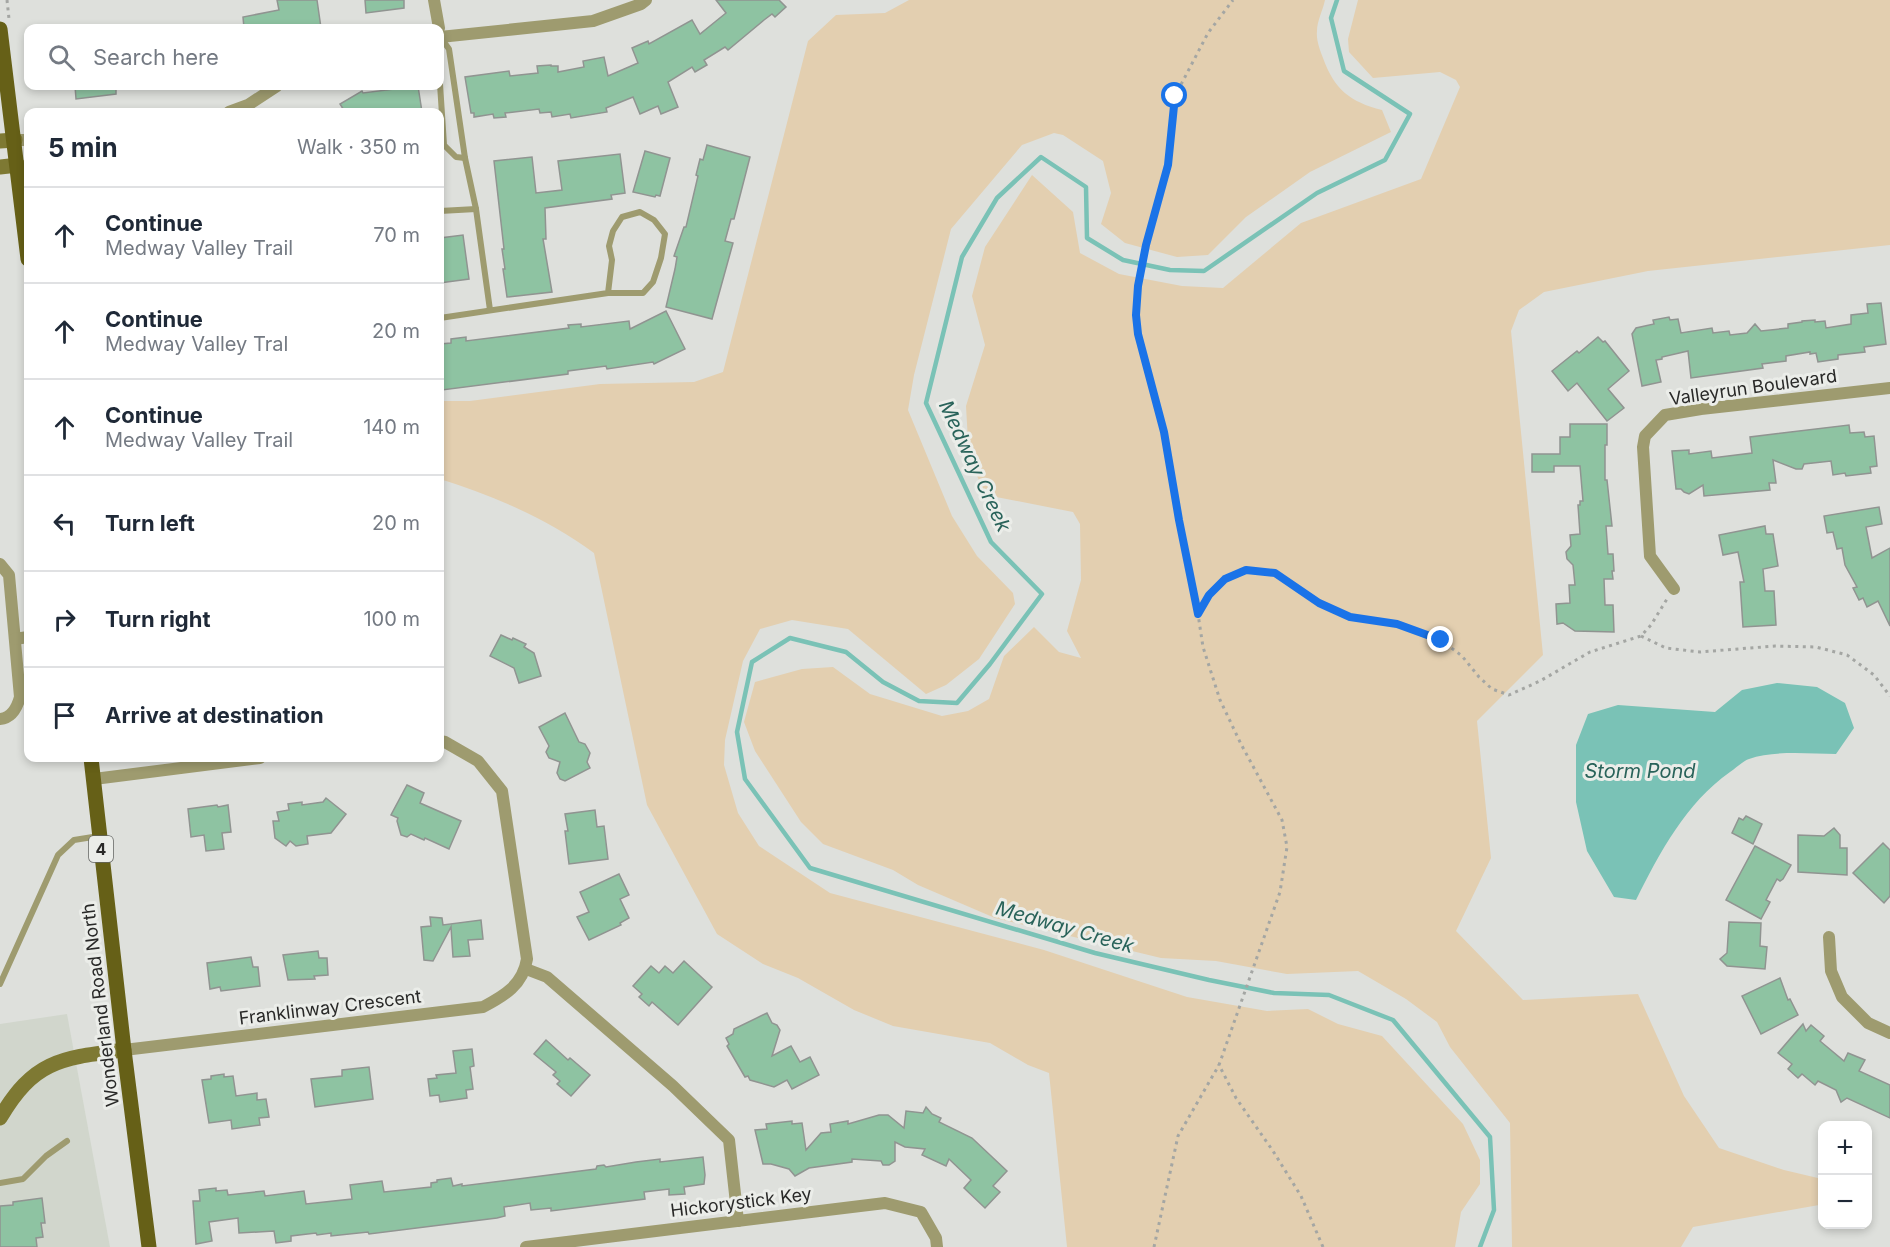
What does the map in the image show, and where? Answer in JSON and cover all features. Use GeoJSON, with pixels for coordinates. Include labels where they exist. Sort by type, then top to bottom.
{"type":"FeatureCollection","features":[{"type":"Feature","properties":{"kind":"main road"},"geometry":{"type":"LineString","coordinates":[[0,29],[14,140],[23,164],[24,183]]}},
{"type":"Feature","properties":{"kind":"main road","name":"Wonderland Road North"},"geometry":{"type":"LineString","coordinates":[[92,762],[124,1050],[150,1247]]}},
{"type":"Feature","properties":{"kind":"street"},"geometry":{"type":"LineString","coordinates":[[434,0],[438,24]]}},
{"type":"Feature","properties":{"kind":"street"},"geometry":{"type":"LineString","coordinates":[[444,35],[592,21],[641,4],[646,0]]}},
{"type":"Feature","properties":{"kind":"street"},"geometry":{"type":"LineString","coordinates":[[240,108],[271,90]]}},
{"type":"Feature","properties":{"kind":"street"},"geometry":{"type":"LineString","coordinates":[[0,167],[23,164]]}},
{"type":"Feature","properties":{"kind":"street","name":"Valleyrun Boulevard"},"geometry":{"type":"LineString","coordinates":[[1674,589],[1650,556],[1643,447],[1645,436],[1651,428],[1665,415],[1890,388]]}},
{"type":"Feature","properties":{"kind":"street"},"geometry":{"type":"LineString","coordinates":[[0,564],[9,575],[20,697],[13,713],[0,719]]}},
{"type":"Feature","properties":{"kind":"street"},"geometry":{"type":"LineString","coordinates":[[15,639],[24,638]]}},
{"type":"Feature","properties":{"kind":"street"},"geometry":{"type":"LineString","coordinates":[[444,742],[478,761],[502,791],[527,959],[526,969],[547,977],[673,1086],[729,1140],[738,1221]]}},
{"type":"Feature","properties":{"kind":"street"},"geometry":{"type":"LineString","coordinates":[[94,779],[228,762]]}},
{"type":"Feature","properties":{"kind":"street"},"geometry":{"type":"LineString","coordinates":[[1829,937],[1831,971],[1842,997],[1868,1023],[1890,1033]]}},
{"type":"Feature","properties":{"kind":"street","name":"Franklinway Crescent"},"geometry":{"type":"LineString","coordinates":[[124,1050],[483,1006],[505,995],[518,982],[526,969]]}},
{"type":"Feature","properties":{"kind":"street"},"geometry":{"type":"LineString","coordinates":[[0,1118],[22,1086],[48,1065],[79,1056],[124,1050]]}},
{"type":"Feature","properties":{"kind":"street","name":"Hickorystick Key"},"geometry":{"type":"LineString","coordinates":[[526,1247],[560,1245],[885,1203],[921,1212],[936,1238],[937,1247]]}},
{"type":"Feature","properties":{"kind":"lane"},"geometry":{"type":"LineString","coordinates":[[444,41],[449,49],[465,158],[476,209],[490,310]]}},
{"type":"Feature","properties":{"kind":"lane"},"geometry":{"type":"LineString","coordinates":[[440,90],[442,108]]}},
{"type":"Feature","properties":{"kind":"lane"},"geometry":{"type":"LineString","coordinates":[[444,145],[456,157],[465,158]]}},
{"type":"Feature","properties":{"kind":"lane"},"geometry":{"type":"LineString","coordinates":[[444,212],[476,209]]}},
{"type":"Feature","properties":{"kind":"lane"},"geometry":{"type":"LineString","coordinates":[[444,317],[608,293],[643,293],[653,282],[661,258],[665,234],[654,220],[640,212],[622,217],[613,231],[609,246],[612,260],[608,293]]}},
{"type":"Feature","properties":{"kind":"lane"},"geometry":{"type":"LineString","coordinates":[[0,984],[58,855],[74,840],[100,836]]}},
{"type":"Feature","properties":{"kind":"lane"},"geometry":{"type":"LineString","coordinates":[[0,1183],[23,1179],[46,1156],[66,1141]]}},
{"type":"Feature","properties":{"kind":"path"},"geometry":{"type":"LineString","coordinates":[[1154,1247],[1178,1136],[1219,1065],[1280,892],[1287,847],[1282,820],[1220,700],[1203,646],[1164,432],[1138,334],[1136,315],[1138,286],[1146,245],[1168,165],[1175,96],[1208,33],[1233,0]]}},
{"type":"Feature","properties":{"kind":"path"},"geometry":{"type":"LineString","coordinates":[[1198,614],[1209,595],[1225,579],[1246,570],[1275,573],[1319,603],[1350,617],[1397,624],[1441,640],[1462,656],[1492,689],[1509,695],[1540,681],[1590,652],[1641,636],[1651,626],[1674,589]]}},
{"type":"Feature","properties":{"kind":"path"},"geometry":{"type":"LineString","coordinates":[[1641,636],[1666,648],[1690,652],[1775,646],[1816,647],[1848,655],[1874,675],[1890,696]]}},
{"type":"Feature","properties":{"kind":"path"},"geometry":{"type":"LineString","coordinates":[[1219,1065],[1236,1098],[1301,1196],[1323,1247]]}},
{"type":"Feature","properties":{"kind":"shaded area"},"geometry":{"type":"Polygon","coordinates":[[[909,0],[1325,0],[1317,34],[1327,69],[1345,93],[1361,103],[1382,110],[1391,132],[1310,172],[1246,217],[1208,255],[1177,257],[1125,243],[1101,224],[1111,193],[1103,161],[1063,135],[1054,133],[1022,145],[951,229],[914,375],[908,410],[952,516],[977,556],[1013,593],[1015,604],[979,659],[946,685],[926,694],[848,629],[792,620],[760,629],[743,661],[725,740],[724,765],[738,813],[759,846],[830,893],[1044,950],[1187,997],[1267,1011],[1308,1009],[1338,1024],[1382,1036],[1463,1124],[1480,1160],[1480,1184],[1461,1212],[1455,1247],[1067,1247],[1049,1073],[1028,1065],[990,1043],[893,1026],[854,1010],[798,978],[763,964],[717,934],[647,805],[594,553],[539,519],[480,493],[444,480],[444,401],[470,401],[600,384],[694,382],[723,372],[808,41],[836,15],[885,13],[909,0]]]}},
{"type":"Feature","properties":{"kind":"shaded area"},"geometry":{"type":"Polygon","coordinates":[[[1358,0],[1890,0],[1890,245],[1648,271],[1544,292],[1519,310],[1511,331],[1543,655],[1477,721],[1491,858],[1456,931],[1523,1000],[1638,994],[1684,1096],[1719,1148],[1784,1170],[1818,1178],[1818,1205],[1693,1227],[1681,1247],[1512,1247],[1510,1123],[1450,1047],[1437,1022],[1406,999],[1358,971],[1287,974],[1216,961],[1161,958],[995,918],[918,885],[893,870],[823,844],[801,822],[755,751],[744,722],[755,682],[802,669],[833,667],[870,694],[942,716],[968,711],[989,699],[1004,656],[1034,627],[1059,652],[1081,658],[1067,631],[1081,580],[1080,524],[1073,512],[986,495],[969,459],[966,406],[985,345],[972,296],[985,247],[1032,175],[1073,212],[1080,253],[1119,274],[1182,286],[1223,288],[1301,223],[1421,179],[1460,87],[1456,80],[1440,72],[1373,78],[1349,52],[1348,39],[1358,0]]]}},
{"type":"Feature","properties":{"kind":"shaded area"},"geometry":{"type":"Polygon","coordinates":[[[67,1014],[110,1247],[0,1247],[0,1024],[67,1014]]]}},
{"type":"Feature","properties":{"kind":"water","name":"Storm Pond"},"geometry":{"type":"Polygon","coordinates":[[[1777,683],[1817,687],[1845,703],[1854,728],[1836,754],[1781,753],[1744,761],[1714,784],[1687,813],[1655,864],[1636,900],[1614,897],[1587,851],[1576,802],[1576,745],[1588,714],[1618,705],[1715,712],[1742,690],[1777,683]]]}},
{"type":"Feature","properties":{"kind":"building"},"geometry":{"type":"Polygon","coordinates":[[[277,0],[317,0],[320,24],[244,24],[243,17],[279,10],[277,0]]]}},
{"type":"Feature","properties":{"kind":"building"},"geometry":{"type":"Polygon","coordinates":[[[365,0],[404,0],[404,8],[366,13],[365,0]]]}},
{"type":"Feature","properties":{"kind":"building"},"geometry":{"type":"Polygon","coordinates":[[[716,0],[779,0],[786,7],[775,17],[772,14],[728,50],[725,47],[704,60],[707,65],[695,72],[692,67],[668,82],[678,107],[661,114],[658,106],[640,114],[633,97],[606,108],[607,112],[571,118],[570,114],[552,117],[551,112],[540,113],[539,109],[505,113],[506,117],[494,118],[493,114],[474,117],[474,113],[471,113],[465,77],[509,71],[510,76],[538,73],[537,66],[551,65],[558,66],[558,72],[584,67],[583,61],[604,57],[608,76],[638,63],[632,48],[648,41],[649,44],[692,20],[700,34],[726,13],[716,0]]]}},
{"type":"Feature","properties":{"kind":"building"},"geometry":{"type":"Polygon","coordinates":[[[75,90],[116,90],[116,94],[76,99],[75,90]]]}},
{"type":"Feature","properties":{"kind":"building"},"geometry":{"type":"Polygon","coordinates":[[[419,90],[421,108],[342,108],[340,104],[362,91],[363,93],[419,90]]]}},
{"type":"Feature","properties":{"kind":"building"},"geometry":{"type":"Polygon","coordinates":[[[707,145],[750,157],[734,219],[731,219],[725,241],[733,243],[712,319],[666,307],[677,257],[674,256],[684,227],[686,227],[700,159],[703,160],[707,145]]]}},
{"type":"Feature","properties":{"kind":"building"},"geometry":{"type":"Polygon","coordinates":[[[645,151],[670,158],[660,196],[633,192],[645,151]]]}},
{"type":"Feature","properties":{"kind":"building"},"geometry":{"type":"Polygon","coordinates":[[[620,154],[625,193],[611,195],[612,199],[545,208],[546,239],[543,239],[552,292],[507,297],[494,161],[532,157],[536,193],[562,190],[558,161],[620,154]]]}},
{"type":"Feature","properties":{"kind":"building"},"geometry":{"type":"Polygon","coordinates":[[[463,235],[469,279],[444,282],[444,237],[463,235]]]}},
{"type":"Feature","properties":{"kind":"building"},"geometry":{"type":"Polygon","coordinates":[[[1881,303],[1886,344],[1864,347],[1865,352],[1838,355],[1838,359],[1818,362],[1816,353],[1810,354],[1810,352],[1786,356],[1786,361],[1762,364],[1763,368],[1691,378],[1688,351],[1656,360],[1661,382],[1642,386],[1632,334],[1636,328],[1654,324],[1653,320],[1669,317],[1670,320],[1678,319],[1681,333],[1712,328],[1713,333],[1729,331],[1730,335],[1747,333],[1755,324],[1761,331],[1788,328],[1788,324],[1815,320],[1815,322],[1825,321],[1826,328],[1851,324],[1851,315],[1868,313],[1867,304],[1881,303]]]}},
{"type":"Feature","properties":{"kind":"building"},"geometry":{"type":"Polygon","coordinates":[[[666,311],[685,349],[654,364],[653,362],[607,369],[606,366],[568,371],[568,374],[444,390],[444,344],[451,343],[451,339],[466,337],[466,341],[569,328],[568,325],[581,324],[581,327],[629,321],[630,329],[666,311]]]}},
{"type":"Feature","properties":{"kind":"building"},"geometry":{"type":"Polygon","coordinates":[[[1598,337],[1603,342],[1605,341],[1629,371],[1608,389],[1624,408],[1607,421],[1577,383],[1568,391],[1552,371],[1598,337]]]}},
{"type":"Feature","properties":{"kind":"building"},"geometry":{"type":"Polygon","coordinates":[[[1570,424],[1607,424],[1605,480],[1607,480],[1612,526],[1606,526],[1608,554],[1613,554],[1614,571],[1612,571],[1613,579],[1604,579],[1605,605],[1613,605],[1614,632],[1575,631],[1563,623],[1557,624],[1556,604],[1570,603],[1569,585],[1575,585],[1573,565],[1567,559],[1566,552],[1571,546],[1570,535],[1580,534],[1578,505],[1580,501],[1583,501],[1580,466],[1554,466],[1554,472],[1532,472],[1532,454],[1560,454],[1560,437],[1570,437],[1570,424]]]}},
{"type":"Feature","properties":{"kind":"building"},"geometry":{"type":"Polygon","coordinates":[[[1849,425],[1850,433],[1864,432],[1865,437],[1874,436],[1877,466],[1870,467],[1871,473],[1833,475],[1831,461],[1804,464],[1802,469],[1796,469],[1773,460],[1776,483],[1769,483],[1770,490],[1704,496],[1703,485],[1689,494],[1676,489],[1672,451],[1689,450],[1689,454],[1711,451],[1712,458],[1752,453],[1750,437],[1849,425]]]}},
{"type":"Feature","properties":{"kind":"building"},"geometry":{"type":"Polygon","coordinates":[[[1879,507],[1882,524],[1866,527],[1872,558],[1890,548],[1890,626],[1878,601],[1867,607],[1863,598],[1859,600],[1853,588],[1857,587],[1845,565],[1842,548],[1837,549],[1833,532],[1827,533],[1824,516],[1879,507]]]}},
{"type":"Feature","properties":{"kind":"building"},"geometry":{"type":"Polygon","coordinates":[[[1765,526],[1766,534],[1773,534],[1778,566],[1763,569],[1765,591],[1774,591],[1776,625],[1743,627],[1740,582],[1744,582],[1738,552],[1723,555],[1719,535],[1765,526]]]}},
{"type":"Feature","properties":{"kind":"building"},"geometry":{"type":"Polygon","coordinates":[[[501,635],[526,644],[524,647],[534,653],[541,676],[519,683],[514,668],[490,656],[501,635]]]}},
{"type":"Feature","properties":{"kind":"building"},"geometry":{"type":"Polygon","coordinates":[[[565,713],[579,742],[585,744],[590,753],[587,762],[590,768],[565,781],[560,779],[557,773],[560,762],[549,758],[546,752],[549,746],[539,727],[565,713]]]}},
{"type":"Feature","properties":{"kind":"building"},"geometry":{"type":"Polygon","coordinates":[[[407,785],[424,793],[420,803],[461,821],[449,849],[425,838],[424,840],[411,834],[407,837],[401,835],[398,818],[391,815],[407,785]]]}},
{"type":"Feature","properties":{"kind":"building"},"geometry":{"type":"Polygon","coordinates":[[[326,798],[346,814],[331,833],[307,836],[308,844],[296,846],[290,841],[286,846],[275,838],[273,821],[279,821],[277,812],[289,810],[288,804],[323,802],[326,798]]]}},
{"type":"Feature","properties":{"kind":"building"},"geometry":{"type":"Polygon","coordinates":[[[217,805],[218,807],[228,805],[231,832],[222,833],[224,849],[206,851],[204,835],[191,837],[188,809],[217,805]]]}},
{"type":"Feature","properties":{"kind":"building"},"geometry":{"type":"Polygon","coordinates":[[[595,810],[597,827],[604,826],[608,859],[569,864],[565,814],[595,810]]]}},
{"type":"Feature","properties":{"kind":"building"},"geometry":{"type":"Polygon","coordinates":[[[1746,816],[1762,824],[1753,844],[1732,833],[1739,818],[1743,820],[1746,816]]]}},
{"type":"Feature","properties":{"kind":"building"},"geometry":{"type":"Polygon","coordinates":[[[1834,828],[1840,835],[1840,848],[1847,848],[1847,875],[1798,872],[1798,835],[1824,836],[1834,828]]]}},
{"type":"Feature","properties":{"kind":"building"},"geometry":{"type":"Polygon","coordinates":[[[1883,843],[1890,850],[1890,896],[1884,903],[1853,873],[1883,843]]]}},
{"type":"Feature","properties":{"kind":"building"},"geometry":{"type":"Polygon","coordinates":[[[1755,846],[1791,865],[1783,879],[1780,881],[1777,879],[1766,900],[1770,902],[1761,919],[1726,900],[1755,846]]]}},
{"type":"Feature","properties":{"kind":"building"},"geometry":{"type":"Polygon","coordinates":[[[619,874],[629,895],[620,899],[629,918],[620,923],[621,925],[589,940],[577,917],[589,912],[580,892],[619,874]]]}},
{"type":"Feature","properties":{"kind":"building"},"geometry":{"type":"Polygon","coordinates":[[[430,917],[442,918],[443,925],[481,920],[483,939],[468,940],[470,956],[453,957],[451,927],[433,961],[424,960],[421,927],[431,926],[430,917]]]}},
{"type":"Feature","properties":{"kind":"building"},"geometry":{"type":"Polygon","coordinates":[[[1729,922],[1761,923],[1760,946],[1767,947],[1765,969],[1727,966],[1720,959],[1727,953],[1729,922]]]}},
{"type":"Feature","properties":{"kind":"building"},"geometry":{"type":"Polygon","coordinates":[[[318,951],[319,958],[327,958],[328,975],[314,976],[315,979],[288,980],[283,955],[318,951]]]}},
{"type":"Feature","properties":{"kind":"building"},"geometry":{"type":"Polygon","coordinates":[[[251,957],[253,967],[258,967],[260,986],[221,991],[220,987],[210,989],[207,963],[251,957]]]}},
{"type":"Feature","properties":{"kind":"building"},"geometry":{"type":"Polygon","coordinates":[[[684,961],[712,987],[678,1025],[652,1002],[649,1006],[639,997],[642,994],[633,986],[651,966],[659,973],[665,966],[673,973],[684,961]]]}},
{"type":"Feature","properties":{"kind":"building"},"geometry":{"type":"Polygon","coordinates":[[[1780,978],[1788,1000],[1790,999],[1798,1015],[1761,1034],[1742,996],[1780,978]]]}},
{"type":"Feature","properties":{"kind":"building"},"geometry":{"type":"Polygon","coordinates":[[[767,1013],[772,1023],[780,1030],[772,1056],[791,1046],[800,1062],[810,1057],[819,1075],[792,1089],[787,1080],[774,1087],[750,1080],[748,1076],[745,1077],[727,1046],[729,1044],[726,1038],[733,1034],[734,1029],[767,1013]]]}},
{"type":"Feature","properties":{"kind":"building"},"geometry":{"type":"Polygon","coordinates":[[[1803,1024],[1806,1031],[1811,1025],[1824,1036],[1820,1041],[1844,1061],[1848,1053],[1865,1060],[1859,1071],[1890,1085],[1890,1118],[1847,1098],[1841,1102],[1836,1090],[1818,1081],[1815,1085],[1802,1074],[1798,1078],[1788,1069],[1792,1064],[1778,1053],[1803,1024]]]}},
{"type":"Feature","properties":{"kind":"building"},"geometry":{"type":"Polygon","coordinates":[[[546,1040],[568,1060],[570,1058],[590,1075],[571,1096],[557,1084],[560,1081],[553,1075],[556,1072],[534,1054],[546,1040]]]}},
{"type":"Feature","properties":{"kind":"building"},"geometry":{"type":"Polygon","coordinates":[[[472,1049],[474,1066],[470,1067],[473,1089],[466,1090],[467,1098],[440,1102],[439,1095],[430,1096],[428,1079],[437,1078],[436,1075],[456,1073],[453,1051],[472,1049]]]}},
{"type":"Feature","properties":{"kind":"building"},"geometry":{"type":"Polygon","coordinates":[[[369,1067],[373,1099],[315,1107],[311,1079],[342,1076],[342,1070],[369,1067]]]}},
{"type":"Feature","properties":{"kind":"building"},"geometry":{"type":"Polygon","coordinates":[[[224,1074],[224,1077],[233,1076],[236,1096],[257,1093],[257,1100],[266,1099],[269,1117],[259,1118],[260,1125],[232,1129],[231,1120],[209,1123],[202,1080],[224,1074]]]}},
{"type":"Feature","properties":{"kind":"building"},"geometry":{"type":"Polygon","coordinates":[[[926,1107],[932,1114],[941,1118],[939,1122],[972,1138],[1007,1171],[993,1186],[1000,1192],[985,1208],[964,1188],[971,1180],[949,1159],[946,1166],[922,1155],[925,1149],[905,1147],[895,1142],[895,1161],[889,1165],[883,1165],[881,1161],[852,1159],[852,1162],[809,1168],[795,1176],[789,1169],[763,1164],[755,1130],[767,1129],[766,1124],[792,1121],[792,1124],[802,1123],[806,1150],[821,1133],[831,1132],[830,1124],[848,1121],[848,1124],[879,1115],[888,1115],[904,1128],[906,1111],[923,1113],[926,1107]]]}},
{"type":"Feature","properties":{"kind":"building"},"geometry":{"type":"Polygon","coordinates":[[[703,1157],[704,1184],[684,1187],[685,1194],[669,1195],[669,1189],[644,1192],[645,1199],[551,1211],[551,1208],[531,1210],[530,1203],[504,1207],[505,1216],[497,1218],[369,1234],[368,1232],[331,1236],[331,1233],[317,1235],[316,1233],[291,1236],[291,1241],[276,1243],[274,1231],[239,1233],[238,1218],[209,1222],[212,1241],[196,1244],[193,1201],[200,1201],[199,1190],[216,1188],[216,1191],[227,1190],[228,1195],[264,1191],[265,1196],[304,1191],[306,1204],[352,1199],[350,1185],[382,1181],[384,1192],[431,1187],[431,1183],[437,1180],[451,1178],[453,1186],[462,1184],[462,1186],[596,1169],[597,1166],[604,1165],[606,1167],[660,1159],[660,1162],[703,1157]]]}},
{"type":"Feature","properties":{"kind":"building"},"geometry":{"type":"Polygon","coordinates":[[[42,1198],[45,1223],[41,1223],[43,1237],[36,1238],[37,1247],[0,1247],[0,1206],[42,1198]]]}},
{"type":"Feature","properties":{"kind":"waterway","name":"Medway Creek"},"geometry":{"type":"LineString","coordinates":[[1337,0],[1331,18],[1344,71],[1410,114],[1385,160],[1317,193],[1204,271],[1170,270],[1123,260],[1087,238],[1086,187],[1041,157],[997,198],[962,257],[926,403],[991,542],[1042,594],[990,664],[957,703],[919,701],[883,682],[846,652],[790,638],[752,662],[737,732],[745,779],[810,868],[1095,953],[1274,993],[1329,995],[1393,1020],[1490,1137],[1494,1210],[1480,1247]]}},
{"type":"Feature","properties":{"kind":"route"},"geometry":{"type":"LineString","coordinates":[[1175,96],[1168,165],[1146,245],[1138,286],[1136,315],[1138,334],[1164,432],[1198,614],[1209,595],[1225,579],[1246,570],[1275,573],[1319,603],[1350,617],[1397,624],[1441,640]]}}]}
